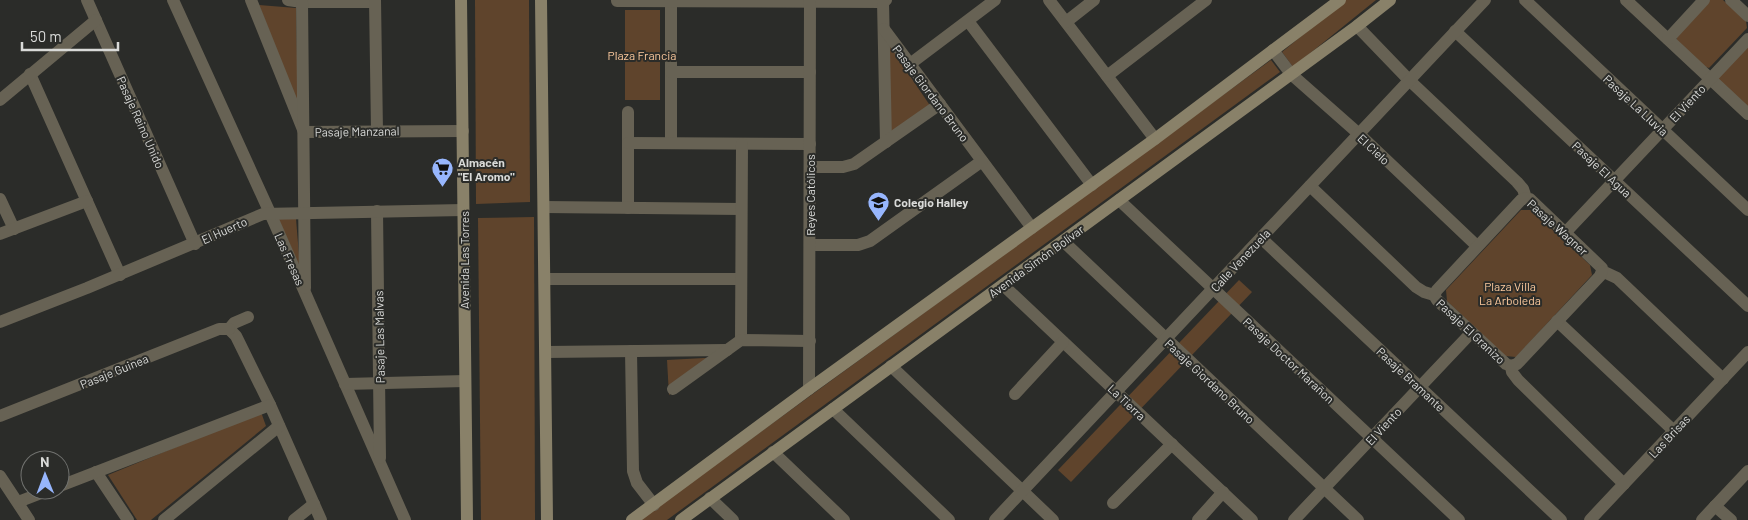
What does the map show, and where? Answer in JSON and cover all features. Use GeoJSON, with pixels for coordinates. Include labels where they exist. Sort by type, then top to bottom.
{"type":"FeatureCollection","features":[{"type":"Feature","properties":{"kind":"main road","name":"Avenida Las Torres"},"geometry":{"type":"LineString","coordinates":[[461,0],[467,520]]}},
{"type":"Feature","properties":{"kind":"main road"},"geometry":{"type":"LineString","coordinates":[[541,0],[547,520]]}},
{"type":"Feature","properties":{"kind":"main road"},"geometry":{"type":"LineString","coordinates":[[632,520],[1155,139],[1339,0]]}},
{"type":"Feature","properties":{"kind":"main road","name":"Avenida Simón Bolívar"},"geometry":{"type":"LineString","coordinates":[[680,520],[1390,0]]}},
{"type":"Feature","properties":{"kind":"street","name":"Pasaje Reino Unido"},"geometry":{"type":"LineString","coordinates":[[88,0],[195,244]]}},
{"type":"Feature","properties":{"kind":"street","name":"Las Fresas"},"geometry":{"type":"LineString","coordinates":[[173,0],[270,213],[405,520]]}},
{"type":"Feature","properties":{"kind":"street","name":"Pasaje Manzanal"},"geometry":{"type":"LineString","coordinates":[[251,0],[304,132],[462,131]]}},
{"type":"Feature","properties":{"kind":"street"},"geometry":{"type":"LineString","coordinates":[[288,0],[302,2],[376,1],[377,131]]}},
{"type":"Feature","properties":{"kind":"street"},"geometry":{"type":"LineString","coordinates":[[671,0],[671,143]]}},
{"type":"Feature","properties":{"kind":"street"},"geometry":{"type":"LineString","coordinates":[[910,64],[995,0]]}},
{"type":"Feature","properties":{"kind":"street"},"geometry":{"type":"LineString","coordinates":[[1049,0],[1155,139]]}},
{"type":"Feature","properties":{"kind":"street"},"geometry":{"type":"LineString","coordinates":[[1066,22],[1094,0]]}},
{"type":"Feature","properties":{"kind":"street"},"geometry":{"type":"LineString","coordinates":[[1107,76],[1206,0]]}},
{"type":"Feature","properties":{"kind":"street","name":"Calle Venezuela"},"geometry":{"type":"LineString","coordinates":[[994,520],[1485,0]]}},
{"type":"Feature","properties":{"kind":"street","name":"Pasaje La Lluvia"},"geometry":{"type":"LineString","coordinates":[[1525,0],[1748,210]]}},
{"type":"Feature","properties":{"kind":"street"},"geometry":{"type":"LineString","coordinates":[[1626,0],[1748,114]]}},
{"type":"Feature","properties":{"kind":"street"},"geometry":{"type":"LineString","coordinates":[[1668,39],[1704,0]]}},
{"type":"Feature","properties":{"kind":"street"},"geometry":{"type":"LineString","coordinates":[[1731,0],[1748,16]]}},
{"type":"Feature","properties":{"kind":"street"},"geometry":{"type":"LineString","coordinates":[[617,1],[884,1],[886,142]]}},
{"type":"Feature","properties":{"kind":"street","name":"Reyes Católicos"},"geometry":{"type":"LineString","coordinates":[[810,1],[810,389]]}},
{"type":"Feature","properties":{"kind":"street"},"geometry":{"type":"LineString","coordinates":[[302,2],[305,293]]}},
{"type":"Feature","properties":{"kind":"street"},"geometry":{"type":"LineString","coordinates":[[0,100],[96,20]]}},
{"type":"Feature","properties":{"kind":"street"},"geometry":{"type":"LineString","coordinates":[[968,20],[1092,185]]}},
{"type":"Feature","properties":{"kind":"street","name":"Pasaje Wagner"},"geometry":{"type":"LineString","coordinates":[[1357,26],[1410,80],[1520,185],[1526,198],[1602,268],[1602,271],[1617,278],[1723,379]]}},
{"type":"Feature","properties":{"kind":"street","name":"Pasaje Giordano Bruno"},"geometry":{"type":"LineString","coordinates":[[884,29],[1032,228]]}},
{"type":"Feature","properties":{"kind":"street","name":"Pasaje El Agua"},"geometry":{"type":"LineString","coordinates":[[1455,31],[1748,306]]}},
{"type":"Feature","properties":{"kind":"street","name":"El Viento"},"geometry":{"type":"LineString","coordinates":[[1565,233],[1748,39]]}},
{"type":"Feature","properties":{"kind":"street","name":"El Cielo"},"geometry":{"type":"LineString","coordinates":[[1273,50],[1291,74],[1359,134],[1478,246]]}},
{"type":"Feature","properties":{"kind":"street"},"geometry":{"type":"LineString","coordinates":[[671,72],[810,72]]}},
{"type":"Feature","properties":{"kind":"street"},"geometry":{"type":"LineString","coordinates":[[30,74],[120,275]]}},
{"type":"Feature","properties":{"kind":"street"},"geometry":{"type":"LineString","coordinates":[[810,167],[850,166],[940,104]]}},
{"type":"Feature","properties":{"kind":"street"},"geometry":{"type":"LineString","coordinates":[[628,112],[628,208]]}},
{"type":"Feature","properties":{"kind":"street"},"geometry":{"type":"LineString","coordinates":[[628,143],[810,144]]}},
{"type":"Feature","properties":{"kind":"street"},"geometry":{"type":"LineString","coordinates":[[741,340],[742,144]]}},
{"type":"Feature","properties":{"kind":"street"},"geometry":{"type":"LineString","coordinates":[[810,245],[858,245],[870,241],[982,161]]}},
{"type":"Feature","properties":{"kind":"street","name":"Pasaje El Granizo"},"geometry":{"type":"LineString","coordinates":[[1310,186],[1416,287],[1434,295],[1436,300],[1471,333],[1506,364],[1511,366],[1512,372],[1518,380],[1624,484]]}},
{"type":"Feature","properties":{"kind":"street"},"geometry":{"type":"LineString","coordinates":[[1434,295],[1521,200],[1526,198]]}},
{"type":"Feature","properties":{"kind":"street"},"geometry":{"type":"LineString","coordinates":[[0,199],[14,229]]}},
{"type":"Feature","properties":{"kind":"street","name":"Pasaje Doctor Marañon"},"geometry":{"type":"LineString","coordinates":[[1119,200],[1459,520]]}},
{"type":"Feature","properties":{"kind":"street"},"geometry":{"type":"LineString","coordinates":[[0,234],[87,201]]}},
{"type":"Feature","properties":{"kind":"street"},"geometry":{"type":"LineString","coordinates":[[544,207],[742,209]]}},
{"type":"Feature","properties":{"kind":"street","name":"El Huerto"},"geometry":{"type":"LineString","coordinates":[[0,322],[195,244],[256,216],[270,213],[304,212],[463,210]]}},
{"type":"Feature","properties":{"kind":"street","name":"Pasaje Las Malvas"},"geometry":{"type":"LineString","coordinates":[[378,211],[380,463]]}},
{"type":"Feature","properties":{"kind":"street","name":"Pasaje Bramante"},"geometry":{"type":"LineString","coordinates":[[1261,238],[1562,520]]}},
{"type":"Feature","properties":{"kind":"street","name":"Pasaje Giordano Bruno"},"geometry":{"type":"LineString","coordinates":[[1063,241],[1358,520]]}},
{"type":"Feature","properties":{"kind":"street"},"geometry":{"type":"LineString","coordinates":[[1511,366],[1517,364],[1600,276],[1602,271]]}},
{"type":"Feature","properties":{"kind":"street"},"geometry":{"type":"LineString","coordinates":[[545,279],[741,279]]}},
{"type":"Feature","properties":{"kind":"street","name":"La Tierra"},"geometry":{"type":"LineString","coordinates":[[1003,285],[1252,520]]}},
{"type":"Feature","properties":{"kind":"street","name":"Pasaje Guinea"},"geometry":{"type":"LineString","coordinates":[[0,416],[219,329],[229,328],[234,323],[248,317]]}},
{"type":"Feature","properties":{"kind":"street"},"geometry":{"type":"LineString","coordinates":[[1557,322],[1674,431]]}},
{"type":"Feature","properties":{"kind":"street"},"geometry":{"type":"LineString","coordinates":[[229,328],[236,336],[270,405],[321,520]]}},
{"type":"Feature","properties":{"kind":"street","name":"El Viento"},"geometry":{"type":"LineString","coordinates":[[1294,520],[1471,333]]}},
{"type":"Feature","properties":{"kind":"street"},"geometry":{"type":"LineString","coordinates":[[673,389],[741,340],[810,341]]}},
{"type":"Feature","properties":{"kind":"street"},"geometry":{"type":"LineString","coordinates":[[1015,394],[1063,342]]}},
{"type":"Feature","properties":{"kind":"street"},"geometry":{"type":"LineString","coordinates":[[546,352],[727,350]]}},
{"type":"Feature","properties":{"kind":"street"},"geometry":{"type":"LineString","coordinates":[[631,351],[633,471],[638,483],[654,504]]}},
{"type":"Feature","properties":{"kind":"street","name":"Las Brisas"},"geometry":{"type":"LineString","coordinates":[[1590,520],[1748,352]]}},
{"type":"Feature","properties":{"kind":"street"},"geometry":{"type":"LineString","coordinates":[[891,366],[1052,520]]}},
{"type":"Feature","properties":{"kind":"street"},"geometry":{"type":"LineString","coordinates":[[345,384],[465,381]]}},
{"type":"Feature","properties":{"kind":"street"},"geometry":{"type":"LineString","coordinates":[[70,482],[270,405]]}},
{"type":"Feature","properties":{"kind":"street"},"geometry":{"type":"LineString","coordinates":[[833,409],[949,520]]}},
{"type":"Feature","properties":{"kind":"street"},"geometry":{"type":"LineString","coordinates":[[164,520],[279,426]]}},
{"type":"Feature","properties":{"kind":"street"},"geometry":{"type":"LineString","coordinates":[[1113,502],[1172,444]]}},
{"type":"Feature","properties":{"kind":"street"},"geometry":{"type":"LineString","coordinates":[[773,452],[844,520]]}},
{"type":"Feature","properties":{"kind":"street"},"geometry":{"type":"LineString","coordinates":[[1702,520],[1748,471]]}},
{"type":"Feature","properties":{"kind":"street"},"geometry":{"type":"LineString","coordinates":[[96,472],[128,520]]}},
{"type":"Feature","properties":{"kind":"street"},"geometry":{"type":"LineString","coordinates":[[0,476],[29,520]]}},
{"type":"Feature","properties":{"kind":"street"},"geometry":{"type":"LineString","coordinates":[[1198,520],[1222,492]]}},
{"type":"Feature","properties":{"kind":"street"},"geometry":{"type":"LineString","coordinates":[[710,498],[732,520]]}},
{"type":"Feature","properties":{"kind":"street"},"geometry":{"type":"LineString","coordinates":[[18,502],[23,500]]}},
{"type":"Feature","properties":{"kind":"street"},"geometry":{"type":"LineString","coordinates":[[294,520],[314,504]]}},
{"type":"Feature","properties":{"kind":"street"},"geometry":{"type":"LineString","coordinates":[[1716,506],[1731,520]]}},
{"type":"Feature","properties":{"kind":"green space"},"geometry":{"type":"Polygon","coordinates":[[[475,0],[529,0],[530,202],[476,204],[475,0]]]}},
{"type":"Feature","properties":{"kind":"green space"},"geometry":{"type":"Polygon","coordinates":[[[1345,0],[1376,0],[1293,67],[1282,52],[1345,0]]]}},
{"type":"Feature","properties":{"kind":"green space"},"geometry":{"type":"Polygon","coordinates":[[[1709,0],[1723,0],[1746,21],[1747,28],[1709,68],[1703,66],[1678,44],[1676,36],[1709,0]]]}},
{"type":"Feature","properties":{"kind":"green space"},"geometry":{"type":"Polygon","coordinates":[[[259,5],[296,8],[298,104],[259,5]]]}},
{"type":"Feature","properties":{"kind":"green space","name":"Plaza Francia"},"geometry":{"type":"Polygon","coordinates":[[[625,10],[660,10],[660,100],[625,100],[625,10]]]}},
{"type":"Feature","properties":{"kind":"green space"},"geometry":{"type":"Polygon","coordinates":[[[887,42],[931,107],[891,134],[887,42]]]}},
{"type":"Feature","properties":{"kind":"green space"},"geometry":{"type":"Polygon","coordinates":[[[1748,45],[1748,111],[1716,78],[1748,45]]]}},
{"type":"Feature","properties":{"kind":"green space"},"geometry":{"type":"Polygon","coordinates":[[[1271,60],[1280,72],[667,520],[640,520],[1271,60]]]}},
{"type":"Feature","properties":{"kind":"green space","name":"Plaza Villa La Arboleda"},"geometry":{"type":"Polygon","coordinates":[[[1521,210],[1531,210],[1590,265],[1592,275],[1516,357],[1505,356],[1447,301],[1446,290],[1521,210]]]}},
{"type":"Feature","properties":{"kind":"green space"},"geometry":{"type":"Polygon","coordinates":[[[534,217],[535,520],[481,520],[478,218],[534,217]]]}},
{"type":"Feature","properties":{"kind":"green space"},"geometry":{"type":"Polygon","coordinates":[[[278,218],[296,219],[300,267],[278,218]]]}},
{"type":"Feature","properties":{"kind":"green space"},"geometry":{"type":"Polygon","coordinates":[[[1239,280],[1252,292],[1071,482],[1058,470],[1239,280]]]}},
{"type":"Feature","properties":{"kind":"green space"},"geometry":{"type":"Polygon","coordinates":[[[723,357],[669,395],[667,360],[723,357]]]}},
{"type":"Feature","properties":{"kind":"green space"},"geometry":{"type":"Polygon","coordinates":[[[261,412],[266,426],[151,520],[137,520],[108,475],[261,412]]]}},
{"type":"Feature","properties":{"kind":"place","name":"Almacén \"El Aromo\""},"geometry":{"type":"Point","coordinates":[442,188]}},
{"type":"Feature","properties":{"kind":"place","name":"Colegio Halley"},"geometry":{"type":"Point","coordinates":[878,221]}}]}
